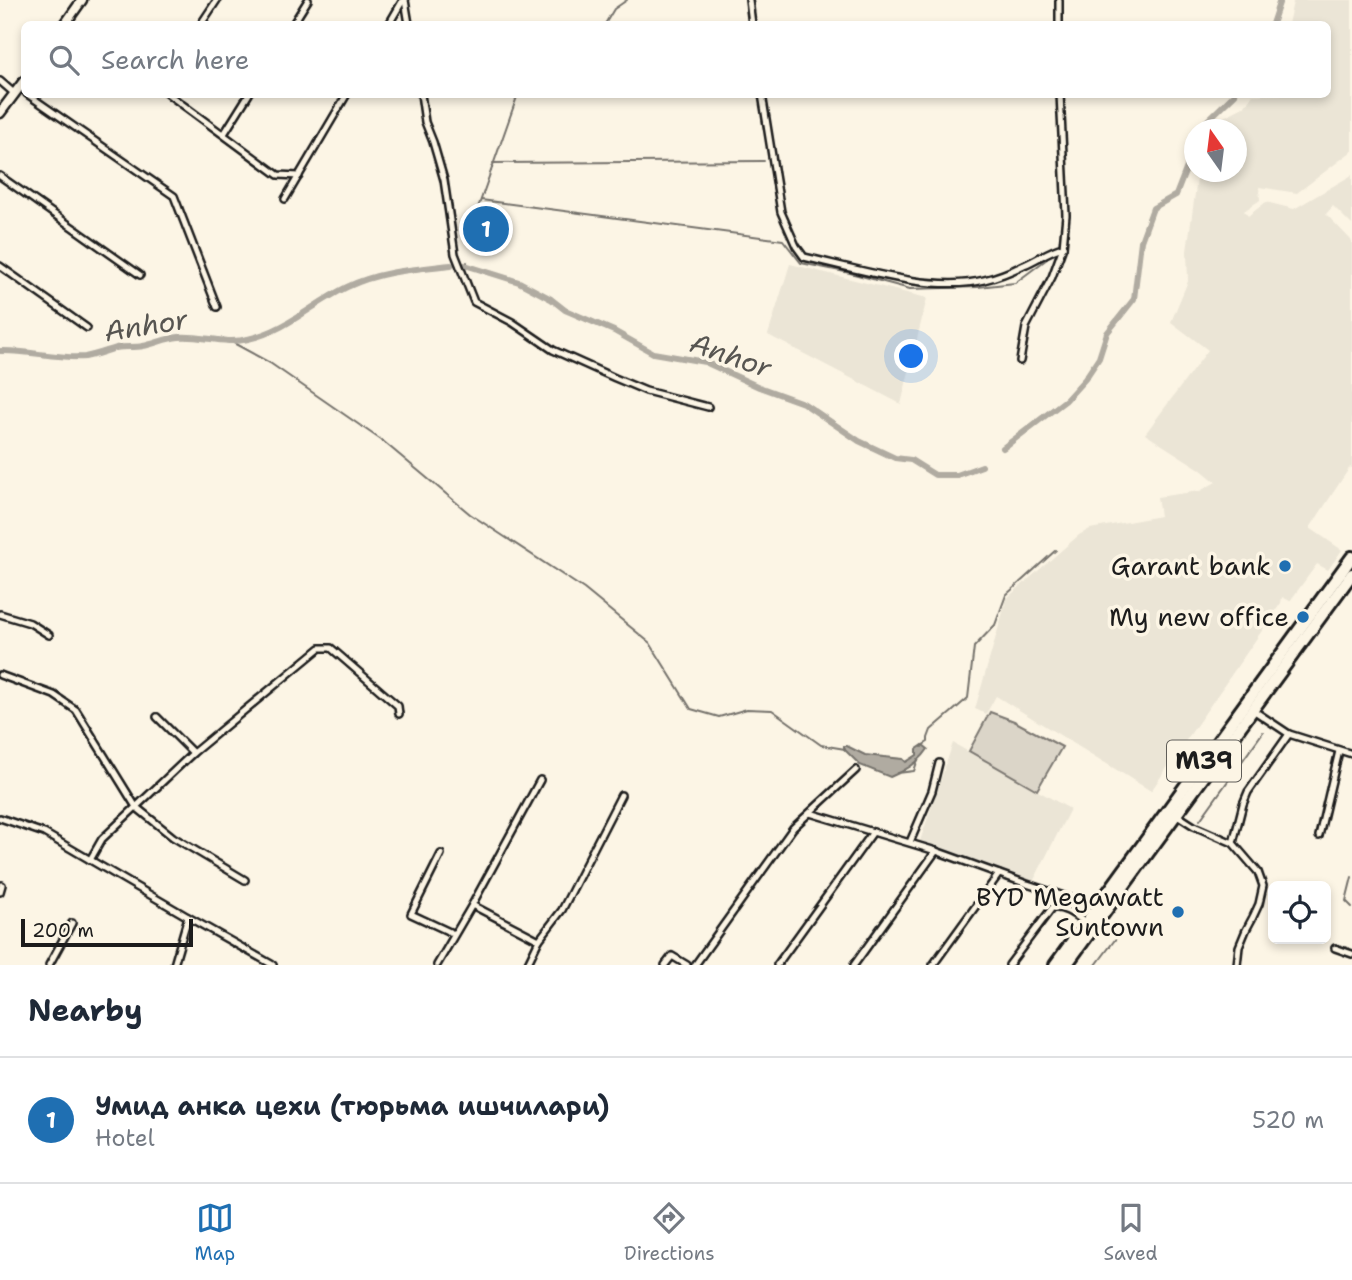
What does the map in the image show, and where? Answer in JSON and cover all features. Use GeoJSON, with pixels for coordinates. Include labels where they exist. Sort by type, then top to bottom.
{"type":"FeatureCollection","features":[{"type":"Feature","properties":{"kind":"highway","name":"M39"},"geometry":{"type":"LineString","coordinates":[[1055,965],[1352,557]]}},
{"type":"Feature","properties":{"kind":"highway","name":"M39"},"geometry":{"type":"LineString","coordinates":[[1066,965],[1352,573]]}},
{"type":"Feature","properties":{"kind":"main road"},"geometry":{"type":"LineString","coordinates":[[70,21],[82,0]]}},
{"type":"Feature","properties":{"kind":"main road"},"geometry":{"type":"LineString","coordinates":[[0,113],[21,93]]}},
{"type":"Feature","properties":{"kind":"street"},"geometry":{"type":"LineString","coordinates":[[203,21],[217,0]]}},
{"type":"Feature","properties":{"kind":"street"},"geometry":{"type":"LineString","coordinates":[[295,21],[308,0]]}},
{"type":"Feature","properties":{"kind":"street"},"geometry":{"type":"LineString","coordinates":[[391,21],[404,0]]}},
{"type":"Feature","properties":{"kind":"street"},"geometry":{"type":"LineString","coordinates":[[404,0],[408,21]]}},
{"type":"Feature","properties":{"kind":"street"},"geometry":{"type":"LineString","coordinates":[[749,0],[752,21]]}},
{"type":"Feature","properties":{"kind":"street"},"geometry":{"type":"LineString","coordinates":[[1059,0],[1059,21]]}},
{"type":"Feature","properties":{"kind":"street"},"geometry":{"type":"LineString","coordinates":[[0,81],[21,93]]}},
{"type":"Feature","properties":{"kind":"street"},"geometry":{"type":"LineString","coordinates":[[28,98],[173,196],[217,307]]}},
{"type":"Feature","properties":{"kind":"street"},"geometry":{"type":"LineString","coordinates":[[174,98],[278,175],[299,176]]}},
{"type":"Feature","properties":{"kind":"street"},"geometry":{"type":"LineString","coordinates":[[224,134],[246,98]]}},
{"type":"Feature","properties":{"kind":"street"},"geometry":{"type":"LineString","coordinates":[[285,199],[345,98]]}},
{"type":"Feature","properties":{"kind":"street"},"geometry":{"type":"LineString","coordinates":[[422,98],[425,122],[444,180],[455,254],[474,302],[512,322],[553,350],[602,372],[646,391],[708,407]]}},
{"type":"Feature","properties":{"kind":"street"},"geometry":{"type":"LineString","coordinates":[[763,98],[781,212],[796,246],[804,257],[915,282],[962,283],[984,281],[1025,265],[1049,250],[1063,247]]}},
{"type":"Feature","properties":{"kind":"street"},"geometry":{"type":"LineString","coordinates":[[1020,361],[1026,327],[1052,277],[1063,247],[1066,215],[1060,98]]}},
{"type":"Feature","properties":{"kind":"street"},"geometry":{"type":"LineString","coordinates":[[0,176],[140,275]]}},
{"type":"Feature","properties":{"kind":"street"},"geometry":{"type":"LineString","coordinates":[[0,266],[87,328]]}},
{"type":"Feature","properties":{"kind":"street"},"geometry":{"type":"LineString","coordinates":[[0,614],[30,623],[49,635]]}},
{"type":"Feature","properties":{"kind":"street"},"geometry":{"type":"LineString","coordinates":[[90,860],[102,839],[193,752],[320,648],[331,648],[398,706],[399,714]]}},
{"type":"Feature","properties":{"kind":"street"},"geometry":{"type":"LineString","coordinates":[[0,675],[54,695],[76,710],[136,807],[173,837],[245,880]]}},
{"type":"Feature","properties":{"kind":"street"},"geometry":{"type":"LineString","coordinates":[[1252,710],[1289,734],[1352,754]]}},
{"type":"Feature","properties":{"kind":"street"},"geometry":{"type":"LineString","coordinates":[[157,717],[193,752]]}},
{"type":"Feature","properties":{"kind":"street"},"geometry":{"type":"LineString","coordinates":[[1233,843],[1248,792],[1289,734]]}},
{"type":"Feature","properties":{"kind":"street"},"geometry":{"type":"LineString","coordinates":[[1319,836],[1339,751]]}},
{"type":"Feature","properties":{"kind":"street"},"geometry":{"type":"LineString","coordinates":[[911,842],[932,791],[939,763]]}},
{"type":"Feature","properties":{"kind":"street"},"geometry":{"type":"LineString","coordinates":[[695,965],[793,828],[856,770]]}},
{"type":"Feature","properties":{"kind":"street"},"geometry":{"type":"LineString","coordinates":[[437,965],[540,780]]}},
{"type":"Feature","properties":{"kind":"street"},"geometry":{"type":"LineString","coordinates":[[527,965],[539,940],[562,910],[621,795]]}},
{"type":"Feature","properties":{"kind":"street"},"geometry":{"type":"LineString","coordinates":[[810,813],[911,842],[1070,898],[1090,918]]}},
{"type":"Feature","properties":{"kind":"street"},"geometry":{"type":"LineString","coordinates":[[1176,814],[1194,826],[1233,843],[1258,872],[1263,886],[1259,904],[1245,930],[1237,965]]}},
{"type":"Feature","properties":{"kind":"street"},"geometry":{"type":"LineString","coordinates":[[0,818],[44,833],[273,965]]}},
{"type":"Feature","properties":{"kind":"street"},"geometry":{"type":"LineString","coordinates":[[777,965],[873,832]]}},
{"type":"Feature","properties":{"kind":"street"},"geometry":{"type":"LineString","coordinates":[[853,965],[936,851]]}},
{"type":"Feature","properties":{"kind":"street"},"geometry":{"type":"LineString","coordinates":[[441,854],[411,914],[454,934]]}},
{"type":"Feature","properties":{"kind":"street"},"geometry":{"type":"LineString","coordinates":[[933,965],[999,874]]}},
{"type":"Feature","properties":{"kind":"street"},"geometry":{"type":"LineString","coordinates":[[472,905],[539,940]]}},
{"type":"Feature","properties":{"kind":"street"},"geometry":{"type":"LineString","coordinates":[[1009,965],[1052,908],[1090,918]]}},
{"type":"Feature","properties":{"kind":"street"},"geometry":{"type":"LineString","coordinates":[[174,965],[188,917]]}},
{"type":"Feature","properties":{"kind":"street"},"geometry":{"type":"LineString","coordinates":[[49,965],[72,923]]}},
{"type":"Feature","properties":{"kind":"street"},"geometry":{"type":"LineString","coordinates":[[1335,948],[1352,954]]}},
{"type":"Feature","properties":{"kind":"street"},"geometry":{"type":"LineString","coordinates":[[665,965],[672,956],[687,965]]}},
{"type":"Feature","properties":{"kind":"shaded area"},"geometry":{"type":"Polygon","coordinates":[[[1296,0],[1352,0],[1352,151],[1297,193],[1259,187],[1260,200],[1244,211],[1248,216],[1266,202],[1294,209],[1352,175],[1352,225],[1333,206],[1326,214],[1352,241],[1352,468],[1350,467],[1310,528],[1342,550],[1328,570],[1317,564],[1290,601],[1282,597],[1281,603],[1151,791],[996,696],[986,714],[975,709],[1007,598],[1079,535],[1090,529],[1160,516],[1157,497],[1200,491],[1216,482],[1145,434],[1208,350],[1171,322],[1188,281],[1187,251],[1197,182],[1247,182],[1247,119],[1222,118],[1245,106],[1251,98],[1331,98],[1331,21],[1289,21],[1293,2],[1296,0]]]}},
{"type":"Feature","properties":{"kind":"shaded area"},"geometry":{"type":"Polygon","coordinates":[[[790,264],[927,298],[901,404],[768,335],[790,264]]]}},
{"type":"Feature","properties":{"kind":"shaded area"},"geometry":{"type":"Polygon","coordinates":[[[990,712],[1014,721],[1062,747],[1037,790],[969,751],[990,712]]]}},
{"type":"Feature","properties":{"kind":"shaded area"},"geometry":{"type":"Polygon","coordinates":[[[953,743],[1070,809],[1033,882],[920,841],[953,743]]]}},
{"type":"Feature","properties":{"kind":"shaded area"},"geometry":{"type":"Polygon","coordinates":[[[923,745],[928,749],[920,758],[890,777],[860,765],[844,749],[844,746],[847,746],[865,755],[903,759],[906,762],[917,755],[917,749],[923,745]]]}},
{"type":"Feature","properties":{"kind":"waterway"},"geometry":{"type":"LineString","coordinates":[[607,21],[614,9],[627,0]]}},
{"type":"Feature","properties":{"kind":"waterway","name":"Anhor"},"geometry":{"type":"LineString","coordinates":[[1273,21],[1280,0]]}},
{"type":"Feature","properties":{"kind":"waterway"},"geometry":{"type":"LineString","coordinates":[[472,225],[517,98]]}},
{"type":"Feature","properties":{"kind":"waterway","name":"Anhor"},"geometry":{"type":"LineString","coordinates":[[1209,119],[1231,98]]}},
{"type":"Feature","properties":{"kind":"waterway"},"geometry":{"type":"LineString","coordinates":[[493,163],[764,161]]}},
{"type":"Feature","properties":{"kind":"waterway","name":"Anhor"},"geometry":{"type":"LineString","coordinates":[[1003,448],[1066,400],[1099,358],[1107,333],[1134,299],[1141,241],[1153,208],[1176,195],[1184,175]]}},
{"type":"Feature","properties":{"kind":"waterway"},"geometry":{"type":"LineString","coordinates":[[481,200],[783,240],[801,263],[910,289],[1015,283],[1047,259]]}},
{"type":"Feature","properties":{"kind":"waterway","name":"Anhor"},"geometry":{"type":"LineString","coordinates":[[0,351],[85,357],[116,348],[143,346],[179,337],[239,341],[275,329],[347,287],[372,277],[451,265]]}},
{"type":"Feature","properties":{"kind":"waterway","name":"Anhor"},"geometry":{"type":"LineString","coordinates":[[465,265],[519,282],[551,299],[565,310],[614,331],[653,353],[705,362],[759,387],[803,403],[859,441],[895,458],[911,460],[935,475],[957,475],[982,466]]}},
{"type":"Feature","properties":{"kind":"waterway"},"geometry":{"type":"LineString","coordinates":[[228,340],[270,363],[384,442],[470,514],[584,589],[650,643],[691,709],[719,717],[747,709],[772,710],[821,745],[845,749]]}},
{"type":"Feature","properties":{"kind":"waterway"},"geometry":{"type":"LineString","coordinates":[[922,747],[928,742],[931,730],[968,698],[974,647],[995,625],[1006,595],[1056,550]]}},
{"type":"Feature","properties":{"kind":"waterway"},"geometry":{"type":"LineString","coordinates":[[1200,820],[1263,732]]}},
{"type":"Feature","properties":{"kind":"waterway"},"geometry":{"type":"LineString","coordinates":[[898,773],[914,771],[918,759]]}},
{"type":"Feature","properties":{"kind":"waterway"},"geometry":{"type":"LineString","coordinates":[[1352,877],[1346,901],[1352,907]]}},
{"type":"Feature","properties":{"kind":"waterway"},"geometry":{"type":"LineString","coordinates":[[1096,965],[1120,933]]}},
{"type":"Feature","properties":{"kind":"place","name":"Умид анка цехи (тюрьма ишчилари)"},"geometry":{"type":"Point","coordinates":[486,229]}},
{"type":"Feature","properties":{"kind":"place","name":"Garant bank"},"geometry":{"type":"Point","coordinates":[1285,566]}},
{"type":"Feature","properties":{"kind":"place","name":"My new office"},"geometry":{"type":"Point","coordinates":[1303,617]}},
{"type":"Feature","properties":{"kind":"place","name":"BYD Megawatt Suntown"},"geometry":{"type":"Point","coordinates":[1178,912]}}]}
